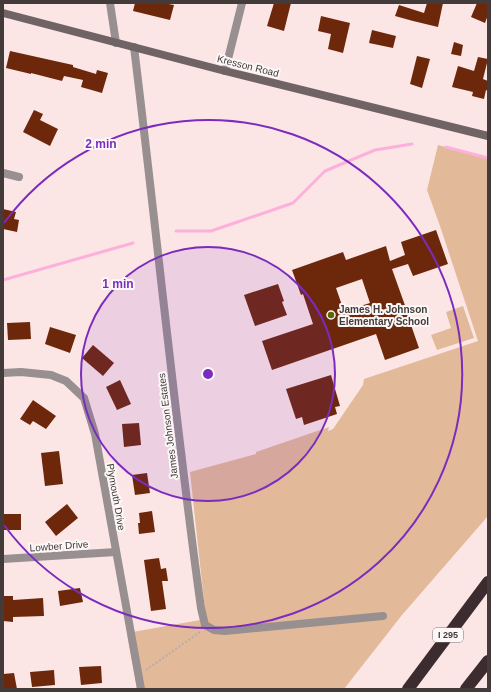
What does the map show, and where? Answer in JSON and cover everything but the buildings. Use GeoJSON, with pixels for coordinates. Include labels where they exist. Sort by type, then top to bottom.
{"type":"FeatureCollection","features":[{"type":"Feature","properties":{"kind":"highway","name":"I 295"},"geometry":{"type":"LineString","coordinates":[[408,689],[488,582]]}},
{"type":"Feature","properties":{"kind":"highway"},"geometry":{"type":"LineString","coordinates":[[466,689],[488,661]]}},
{"type":"Feature","properties":{"kind":"street"},"geometry":{"type":"LineString","coordinates":[[110,3],[116,42]]}},
{"type":"Feature","properties":{"kind":"street"},"geometry":{"type":"LineString","coordinates":[[225,71],[242,3]]}},
{"type":"Feature","properties":{"kind":"street","name":"Kresson Road"},"geometry":{"type":"LineString","coordinates":[[3,13],[225,71],[488,136]]}},
{"type":"Feature","properties":{"kind":"street","name":"James Johnson Estates"},"geometry":{"type":"LineString","coordinates":[[134,47],[181,456],[201,608],[205,624],[208,626]]}},
{"type":"Feature","properties":{"kind":"street"},"geometry":{"type":"LineString","coordinates":[[3,173],[20,177]]}},
{"type":"Feature","properties":{"kind":"street","name":"Plymouth Drive"},"geometry":{"type":"LineString","coordinates":[[3,373],[21,372],[51,375],[66,381],[84,398],[95,434],[141,689]]}},
{"type":"Feature","properties":{"kind":"street","name":"Lowber Drive"},"geometry":{"type":"LineString","coordinates":[[3,559],[116,552]]}},
{"type":"Feature","properties":{"kind":"street"},"geometry":{"type":"LineString","coordinates":[[208,626],[214,630],[225,631],[383,616]]}},
{"type":"Feature","properties":{"kind":"path"},"geometry":{"type":"LineString","coordinates":[[139,675],[208,626]]}},
{"type":"Feature","properties":{"kind":"shaded area"},"geometry":{"type":"Polygon","coordinates":[[[438,145],[488,158],[488,516],[402,615],[344,689],[137,689],[127,633],[206,619],[190,472],[256,454],[256,452],[329,427],[328,431],[333,429],[363,385],[364,379],[478,341],[427,190],[438,145]]]}},
{"type":"Feature","properties":{"kind":"shaded area"},"geometry":{"type":"Polygon","coordinates":[[[463,306],[474,338],[437,350],[431,335],[451,328],[446,312],[463,306]]]}},
{"type":"Feature","properties":{"kind":"waterway"},"geometry":{"type":"LineString","coordinates":[[176,231],[211,231],[293,203],[325,171],[375,150],[412,144]]}},
{"type":"Feature","properties":{"kind":"waterway"},"geometry":{"type":"LineString","coordinates":[[446,147],[488,158]]}},
{"type":"Feature","properties":{"kind":"waterway"},"geometry":{"type":"LineString","coordinates":[[3,280],[133,243]]}},
{"type":"Feature","properties":{"kind":"place","name":"James H. Johnson Elementary School"},"geometry":{"type":"Point","coordinates":[331,315]}}]}
